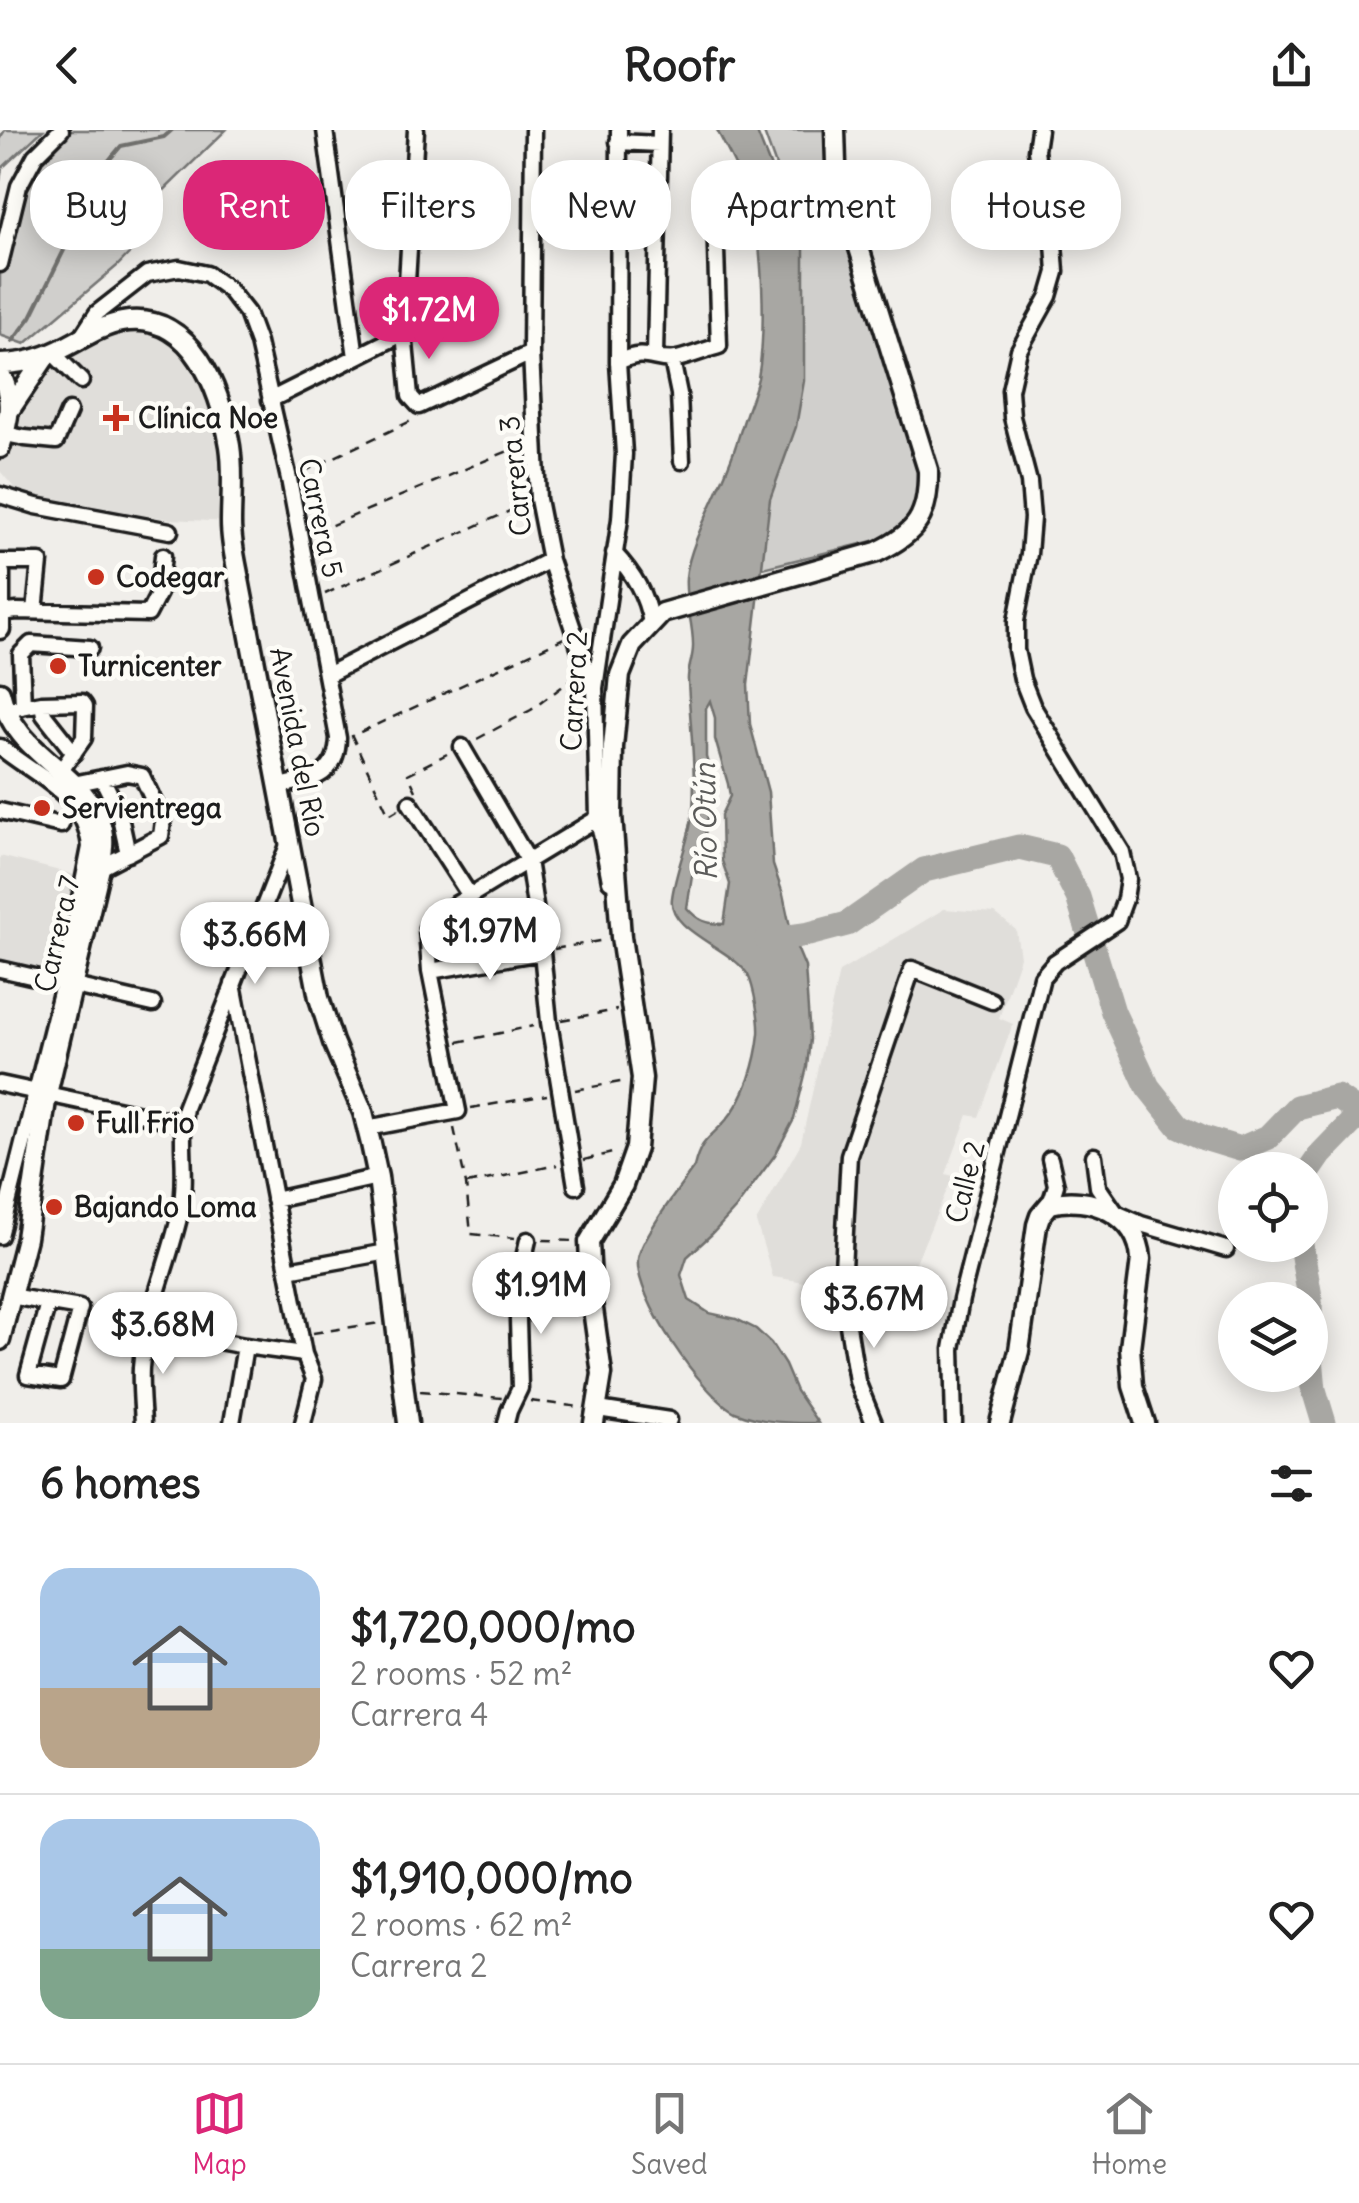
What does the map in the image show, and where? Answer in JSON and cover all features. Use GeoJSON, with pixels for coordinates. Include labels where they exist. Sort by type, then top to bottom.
{"type":"FeatureCollection","features":[{"type":"Feature","properties":{"kind":"main road"},"geometry":{"type":"LineString","coordinates":[[621,937],[612,815],[614,723],[620,674],[632,645],[657,618],[876,552],[904,539],[918,522],[926,499],[928,470],[846,206],[836,164],[836,130]]}},
{"type":"Feature","properties":{"kind":"main road","name":"Avenida del Río"},"geometry":{"type":"LineString","coordinates":[[0,364],[49,354],[122,322],[155,324],[171,330],[194,350],[219,401],[230,445],[233,544],[318,998],[354,1088],[378,1176],[408,1423]]}},
{"type":"Feature","properties":{"kind":"main road","name":"Avenida del Río"},"geometry":{"type":"LineString","coordinates":[[9,411],[49,354]]}},
{"type":"Feature","properties":{"kind":"main road"},"geometry":{"type":"LineString","coordinates":[[0,374],[8,392],[9,411],[2,441]]}},
{"type":"Feature","properties":{"kind":"main road"},"geometry":{"type":"LineString","coordinates":[[0,572],[0,629]]}},
{"type":"Feature","properties":{"kind":"main road","name":"Carrera 7"},"geometry":{"type":"LineString","coordinates":[[0,1340],[26,1238],[42,1093],[103,844],[101,825],[90,804],[31,747],[10,703]]}},
{"type":"Feature","properties":{"kind":"main road","name":"Carrera 2"},"geometry":{"type":"LineString","coordinates":[[596,1416],[602,1374],[589,1242],[623,1185],[636,1148],[642,1078],[621,937]]}},
{"type":"Feature","properties":{"kind":"main road"},"geometry":{"type":"LineString","coordinates":[[1000,1423],[1019,1351],[1037,1225],[1050,1204],[1062,1202],[1086,1203],[1116,1213],[1128,1224],[1140,1246],[1130,1348],[1133,1386],[1145,1423]]}},
{"type":"Feature","properties":{"kind":"street"},"geometry":{"type":"LineString","coordinates":[[0,264],[18,186],[36,156],[61,130]]}},
{"type":"Feature","properties":{"kind":"street"},"geometry":{"type":"LineString","coordinates":[[326,130],[356,357]]}},
{"type":"Feature","properties":{"kind":"street"},"geometry":{"type":"LineString","coordinates":[[416,130],[404,333],[410,396],[418,406],[531,353]]}},
{"type":"Feature","properties":{"kind":"street","name":"Carrera 3"},"geometry":{"type":"LineString","coordinates":[[533,130],[531,353],[538,499],[550,560],[595,688]]}},
{"type":"Feature","properties":{"kind":"street","name":"Calle 2"},"geometry":{"type":"LineString","coordinates":[[954,1423],[952,1349],[960,1298],[1042,977],[1055,962],[1117,921],[1128,879],[1122,852],[1033,706],[1016,650],[1016,620],[1032,518],[1029,482],[1012,417],[1010,390],[1019,350],[1049,296],[1056,272],[1053,230],[1040,184],[1036,150],[1040,130]]}},
{"type":"Feature","properties":{"kind":"street"},"geometry":{"type":"LineString","coordinates":[[618,136],[659,137],[655,355]]}},
{"type":"Feature","properties":{"kind":"street","name":"Carrera 2"},"geometry":{"type":"LineString","coordinates":[[618,136],[618,362],[624,454],[620,519],[595,688],[598,818],[621,937]]}},
{"type":"Feature","properties":{"kind":"street"},"geometry":{"type":"LineString","coordinates":[[618,362],[631,355],[672,360],[718,346],[716,250]]}},
{"type":"Feature","properties":{"kind":"street","name":"Carrera 5"},"geometry":{"type":"LineString","coordinates":[[82,337],[97,313],[147,274],[179,268],[208,274],[228,289],[247,314],[258,344],[289,479],[338,738],[334,763],[316,778],[279,786]]}},
{"type":"Feature","properties":{"kind":"street"},"geometry":{"type":"LineString","coordinates":[[270,400],[404,333]]}},
{"type":"Feature","properties":{"kind":"street"},"geometry":{"type":"LineString","coordinates":[[49,354],[82,381]]}},
{"type":"Feature","properties":{"kind":"street"},"geometry":{"type":"LineString","coordinates":[[672,360],[679,394],[682,460]]}},
{"type":"Feature","properties":{"kind":"street"},"geometry":{"type":"LineString","coordinates":[[2,441],[56,440],[69,411]]}},
{"type":"Feature","properties":{"kind":"street"},"geometry":{"type":"LineString","coordinates":[[0,495],[36,506],[170,531]]}},
{"type":"Feature","properties":{"kind":"street"},"geometry":{"type":"LineString","coordinates":[[614,553],[636,580],[657,618]]}},
{"type":"Feature","properties":{"kind":"street"},"geometry":{"type":"LineString","coordinates":[[0,613],[148,614],[158,592],[163,556]]}},
{"type":"Feature","properties":{"kind":"street"},"geometry":{"type":"LineString","coordinates":[[327,675],[550,560]]}},
{"type":"Feature","properties":{"kind":"street"},"geometry":{"type":"LineString","coordinates":[[0,562],[40,562],[35,612]]}},
{"type":"Feature","properties":{"kind":"street"},"geometry":{"type":"LineString","coordinates":[[90,648],[31,644],[25,648],[10,703],[76,700],[84,706],[84,738],[66,778],[127,773],[142,776],[163,821],[161,836],[100,868]]}},
{"type":"Feature","properties":{"kind":"street"},"geometry":{"type":"LineString","coordinates":[[42,703],[44,715],[74,754]]}},
{"type":"Feature","properties":{"kind":"street"},"geometry":{"type":"LineString","coordinates":[[0,747],[65,795],[86,825],[89,858],[68,985]]}},
{"type":"Feature","properties":{"kind":"street"},"geometry":{"type":"LineString","coordinates":[[462,747],[528,860],[576,1186]]}},
{"type":"Feature","properties":{"kind":"street"},"geometry":{"type":"LineString","coordinates":[[102,778],[119,812],[128,854]]}},
{"type":"Feature","properties":{"kind":"street"},"geometry":{"type":"LineString","coordinates":[[410,803],[470,896]]}},
{"type":"Feature","properties":{"kind":"street"},"geometry":{"type":"LineString","coordinates":[[0,810],[62,825]]}},
{"type":"Feature","properties":{"kind":"street"},"geometry":{"type":"LineString","coordinates":[[367,1128],[458,1110],[430,972],[427,928],[434,917],[598,818]]}},
{"type":"Feature","properties":{"kind":"street"},"geometry":{"type":"LineString","coordinates":[[143,1423],[141,1368],[148,1328],[182,1206],[185,1108],[290,840]]}},
{"type":"Feature","properties":{"kind":"street"},"geometry":{"type":"LineString","coordinates":[[430,972],[542,952]]}},
{"type":"Feature","properties":{"kind":"street"},"geometry":{"type":"LineString","coordinates":[[0,969],[153,1004]]}},
{"type":"Feature","properties":{"kind":"street"},"geometry":{"type":"LineString","coordinates":[[874,1423],[857,1381],[842,1288],[849,1156],[912,969],[992,1001]]}},
{"type":"Feature","properties":{"kind":"street"},"geometry":{"type":"LineString","coordinates":[[233,984],[300,1336],[314,1379],[303,1423]]}},
{"type":"Feature","properties":{"kind":"street"},"geometry":{"type":"LineString","coordinates":[[0,1084],[182,1122]]}},
{"type":"Feature","properties":{"kind":"street"},"geometry":{"type":"LineString","coordinates":[[26,1238],[0,1232],[42,1093]]}},
{"type":"Feature","properties":{"kind":"street"},"geometry":{"type":"LineString","coordinates":[[1094,1156],[1098,1187],[1116,1213],[1218,1247]]}},
{"type":"Feature","properties":{"kind":"street"},"geometry":{"type":"LineString","coordinates":[[1050,1159],[1056,1186],[1050,1204]]}},
{"type":"Feature","properties":{"kind":"street"},"geometry":{"type":"LineString","coordinates":[[274,1200],[378,1176]]}},
{"type":"Feature","properties":{"kind":"street"},"geometry":{"type":"LineString","coordinates":[[506,1423],[520,1388],[518,1320],[521,1271],[528,1240]]}},
{"type":"Feature","properties":{"kind":"street"},"geometry":{"type":"LineString","coordinates":[[288,1270],[386,1252]]}},
{"type":"Feature","properties":{"kind":"street"},"geometry":{"type":"LineString","coordinates":[[10,1296],[80,1308],[62,1380],[28,1374],[48,1303]]}},
{"type":"Feature","properties":{"kind":"street"},"geometry":{"type":"LineString","coordinates":[[148,1328],[304,1354]]}},
{"type":"Feature","properties":{"kind":"street"},"geometry":{"type":"LineString","coordinates":[[232,1423],[246,1346]]}},
{"type":"Feature","properties":{"kind":"street"},"geometry":{"type":"LineString","coordinates":[[596,1416],[670,1417]]}},
{"type":"Feature","properties":{"kind":"path"},"geometry":{"type":"LineString","coordinates":[[289,479],[419,417],[418,406]]}},
{"type":"Feature","properties":{"kind":"path"},"geometry":{"type":"LineString","coordinates":[[300,539],[534,440]]}},
{"type":"Feature","properties":{"kind":"path"},"geometry":{"type":"LineString","coordinates":[[313,600],[538,499]]}},
{"type":"Feature","properties":{"kind":"path"},"geometry":{"type":"LineString","coordinates":[[574,633],[352,736],[389,815],[418,794],[408,774],[531,710],[586,668]]}},
{"type":"Feature","properties":{"kind":"path"},"geometry":{"type":"LineString","coordinates":[[542,952],[621,937]]}},
{"type":"Feature","properties":{"kind":"path"},"geometry":{"type":"LineString","coordinates":[[450,1112],[466,1184],[470,1234]]}},
{"type":"Feature","properties":{"kind":"path"},"geometry":{"type":"LineString","coordinates":[[466,1184],[636,1148]]}},
{"type":"Feature","properties":{"kind":"path"},"geometry":{"type":"LineString","coordinates":[[300,1336],[395,1320]]}},
{"type":"Feature","properties":{"kind":"path"},"geometry":{"type":"LineString","coordinates":[[404,1390],[516,1399],[596,1416]]}},
{"type":"Feature","properties":{"kind":"shaded area"},"geometry":{"type":"Polygon","coordinates":[[[5,130],[43,130],[2,168],[0,181],[0,138],[5,130]]]}},
{"type":"Feature","properties":{"kind":"shaded area"},"geometry":{"type":"Polygon","coordinates":[[[61,130],[226,130],[195,160],[183,160],[183,172],[163,191],[163,160],[40,160],[61,130]]]}},
{"type":"Feature","properties":{"kind":"shaded area"},"geometry":{"type":"Polygon","coordinates":[[[763,130],[835,130],[836,160],[774,160],[763,130]]]}},
{"type":"Feature","properties":{"kind":"shaded area"},"geometry":{"type":"Polygon","coordinates":[[[30,173],[30,250],[133,250],[25,344],[0,335],[0,258],[16,193],[30,173]]]}},
{"type":"Feature","properties":{"kind":"shaded area"},"geometry":{"type":"Polygon","coordinates":[[[791,250],[862,250],[928,470],[923,511],[890,537],[734,575],[791,250]]]}},
{"type":"Feature","properties":{"kind":"shaded area","name":"Clínica Noe"},"geometry":{"type":"Polygon","coordinates":[[[105,327],[171,330],[219,401],[231,522],[169,519],[44,501],[16,490],[0,471],[0,448],[46,356],[105,327]]]}},
{"type":"Feature","properties":{"kind":"shaded area"},"geometry":{"type":"Polygon","coordinates":[[[0,856],[76,875],[52,973],[0,960],[0,856]]]}},
{"type":"Feature","properties":{"kind":"shaded area"},"geometry":{"type":"Polygon","coordinates":[[[944,909],[995,913],[1016,930],[1020,957],[999,1018],[1013,1024],[979,1117],[968,1115],[946,1174],[953,1176],[901,1297],[773,1277],[756,1222],[801,1143],[839,972],[944,909]]]}},
{"type":"Feature","properties":{"kind":"water","name":"Río Otún"},"geometry":{"type":"Polygon","coordinates":[[[717,130],[756,130],[768,160],[732,160],[717,130]]]}},
{"type":"Feature","properties":{"kind":"water","name":"Río Otún"},"geometry":{"type":"Polygon","coordinates":[[[759,250],[804,250],[804,381],[796,427],[770,499],[748,685],[750,724],[768,792],[773,865],[792,936],[805,967],[810,1039],[794,1119],[775,1155],[736,1208],[687,1257],[681,1275],[689,1300],[709,1313],[736,1319],[756,1329],[771,1343],[818,1423],[756,1418],[735,1412],[721,1402],[689,1366],[658,1320],[640,1276],[638,1259],[653,1226],[694,1167],[703,1144],[740,1100],[753,1067],[759,1034],[748,975],[680,920],[673,910],[672,898],[694,794],[688,676],[693,644],[686,577],[692,550],[731,458],[758,378],[759,250]],[[710,701],[706,708],[706,757],[714,783],[687,908],[703,921],[724,924],[730,884],[722,861],[721,815],[730,796],[710,701]]]}},
{"type":"Feature","properties":{"kind":"waterway"},"geometry":{"type":"LineString","coordinates":[[12,342],[31,317],[75,228],[88,185],[121,146],[164,137],[172,130]]}},
{"type":"Feature","properties":{"kind":"waterway"},"geometry":{"type":"LineString","coordinates":[[767,940],[847,924],[924,870],[1019,847],[1057,856],[1078,897],[1113,1012],[1148,1087],[1179,1126],[1240,1149],[1268,1137],[1297,1107],[1337,1097],[1353,1108],[1353,1121],[1323,1152]]}},
{"type":"Feature","properties":{"kind":"waterway"},"geometry":{"type":"LineString","coordinates":[[1353,1121],[1359,1120]]}},
{"type":"Feature","properties":{"kind":"waterway"},"geometry":{"type":"LineString","coordinates":[[1304,1262],[1310,1297],[1314,1390],[1324,1423]]}},
{"type":"Feature","properties":{"kind":"place","name":"Clínica Noe"},"geometry":{"type":"Point","coordinates":[116,418]}},
{"type":"Feature","properties":{"kind":"place","name":"Codegar"},"geometry":{"type":"Point","coordinates":[96,577]}},
{"type":"Feature","properties":{"kind":"place","name":"Turnicenter"},"geometry":{"type":"Point","coordinates":[58,666]}},
{"type":"Feature","properties":{"kind":"place","name":"Servientrega"},"geometry":{"type":"Point","coordinates":[42,808]}},
{"type":"Feature","properties":{"kind":"place","name":"Full Frio"},"geometry":{"type":"Point","coordinates":[76,1123]}},
{"type":"Feature","properties":{"kind":"place","name":"Bajando Loma"},"geometry":{"type":"Point","coordinates":[54,1207]}}]}
